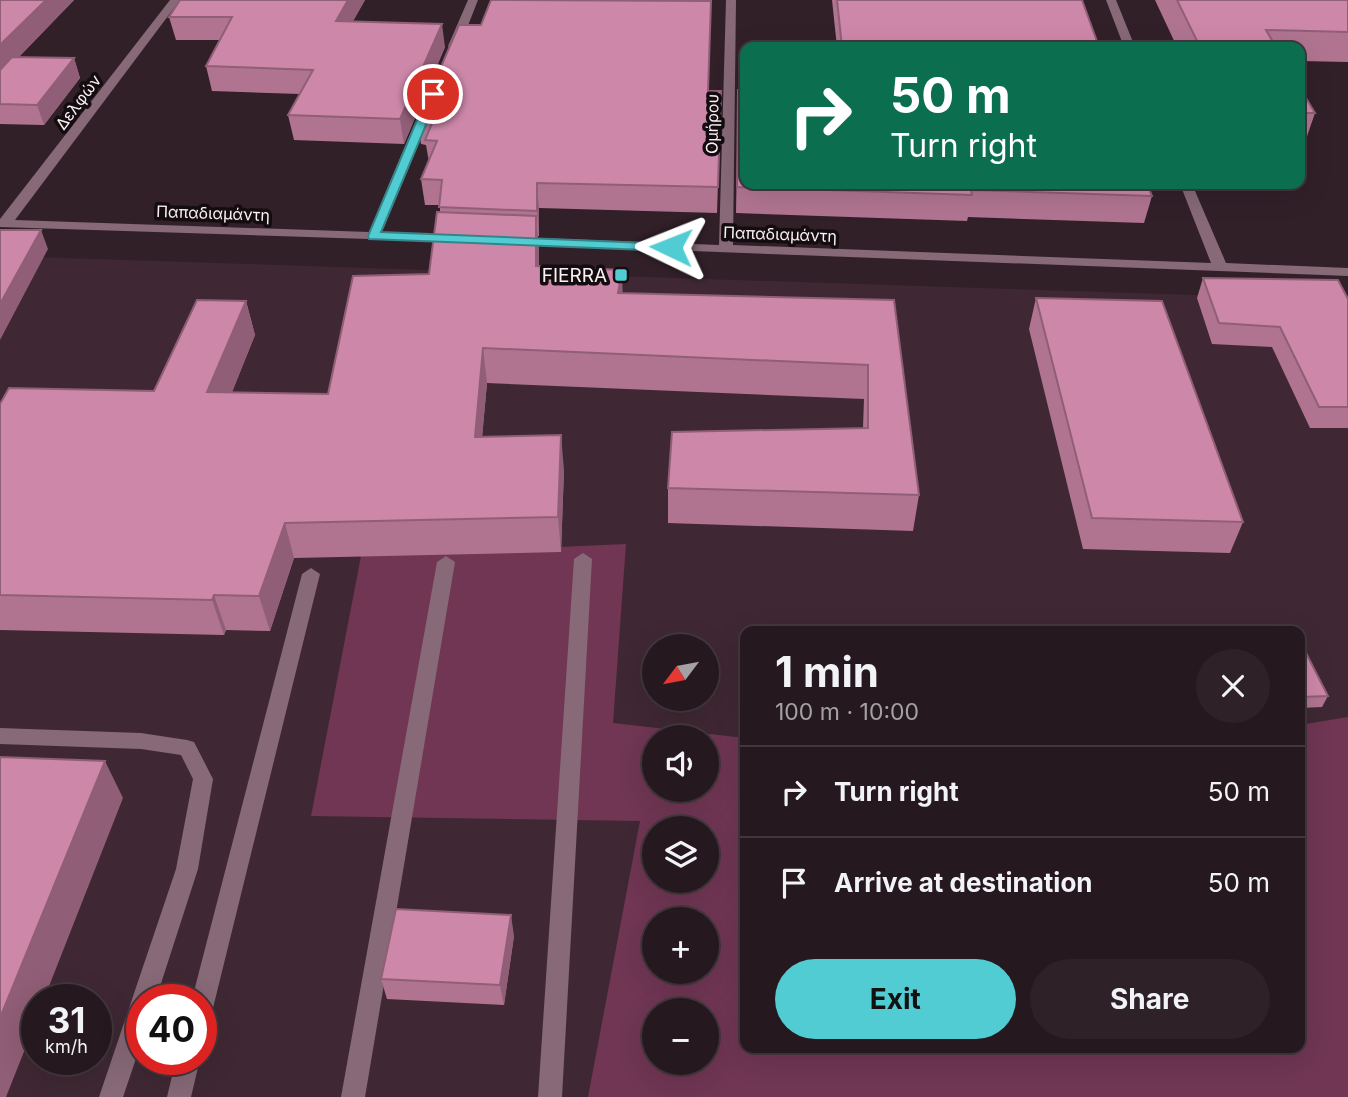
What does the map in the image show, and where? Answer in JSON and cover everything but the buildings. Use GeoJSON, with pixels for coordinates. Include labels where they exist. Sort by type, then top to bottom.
{"type":"FeatureCollection","features":[{"type":"Feature","properties":{"kind":"street","name":"Δελφών"},"geometry":{"type":"LineString","coordinates":[[3,223],[175,0]]}},
{"type":"Feature","properties":{"kind":"street"},"geometry":{"type":"LineString","coordinates":[[447,62],[473,0]]}},
{"type":"Feature","properties":{"kind":"street","name":"Ομήρου"},"geometry":{"type":"LineString","coordinates":[[726,250],[731,0]]}},
{"type":"Feature","properties":{"kind":"street"},"geometry":{"type":"LineString","coordinates":[[1111,0],[1128,42]]}},
{"type":"Feature","properties":{"kind":"street"},"geometry":{"type":"LineString","coordinates":[[374,236],[431,99]]}},
{"type":"Feature","properties":{"kind":"street"},"geometry":{"type":"LineString","coordinates":[[1188,189],[1221,269]]}},
{"type":"Feature","properties":{"kind":"street","name":"Παπαδιαμάντη"},"geometry":{"type":"LineString","coordinates":[[3,223],[468,240]]}},
{"type":"Feature","properties":{"kind":"street","name":"Παπαδιαμάντη"},"geometry":{"type":"LineString","coordinates":[[496,241],[1348,272]]}},
{"type":"Feature","properties":{"kind":"street"},"geometry":{"type":"LineString","coordinates":[[550,1097],[583,559]]}},
{"type":"Feature","properties":{"kind":"street"},"geometry":{"type":"LineString","coordinates":[[353,1097],[446,562]]}},
{"type":"Feature","properties":{"kind":"street"},"geometry":{"type":"LineString","coordinates":[[207,984],[311,575]]}},
{"type":"Feature","properties":{"kind":"street"},"geometry":{"type":"LineString","coordinates":[[0,736],[141,741],[187,748],[203,779],[187,869],[149,984]]}},
{"type":"Feature","properties":{"kind":"street"},"geometry":{"type":"LineString","coordinates":[[111,1097],[126,1052]]}},
{"type":"Feature","properties":{"kind":"street"},"geometry":{"type":"LineString","coordinates":[[179,1097],[184,1075]]}},
{"type":"Feature","properties":{"kind":"shaded area"},"geometry":{"type":"Polygon","coordinates":[[[0,256],[1348,300],[1348,1097],[0,1097],[0,256]]]}},
{"type":"Feature","properties":{"kind":"shaded area"},"geometry":{"type":"Polygon","coordinates":[[[626,544],[613,723],[642,726],[642,802],[719,802],[719,735],[740,737],[740,1053],[1305,1053],[1305,724],[1348,717],[1348,1097],[588,1097],[640,821],[311,816],[361,556],[626,544]]]}},
{"type":"Feature","properties":{"kind":"place","name":"FIERRA"},"geometry":{"type":"Point","coordinates":[621,275]}},
{"type":"Feature","properties":{"kind":"route"},"geometry":{"type":"LineString","coordinates":[[433,94],[374,236],[671,247]]}}]}
